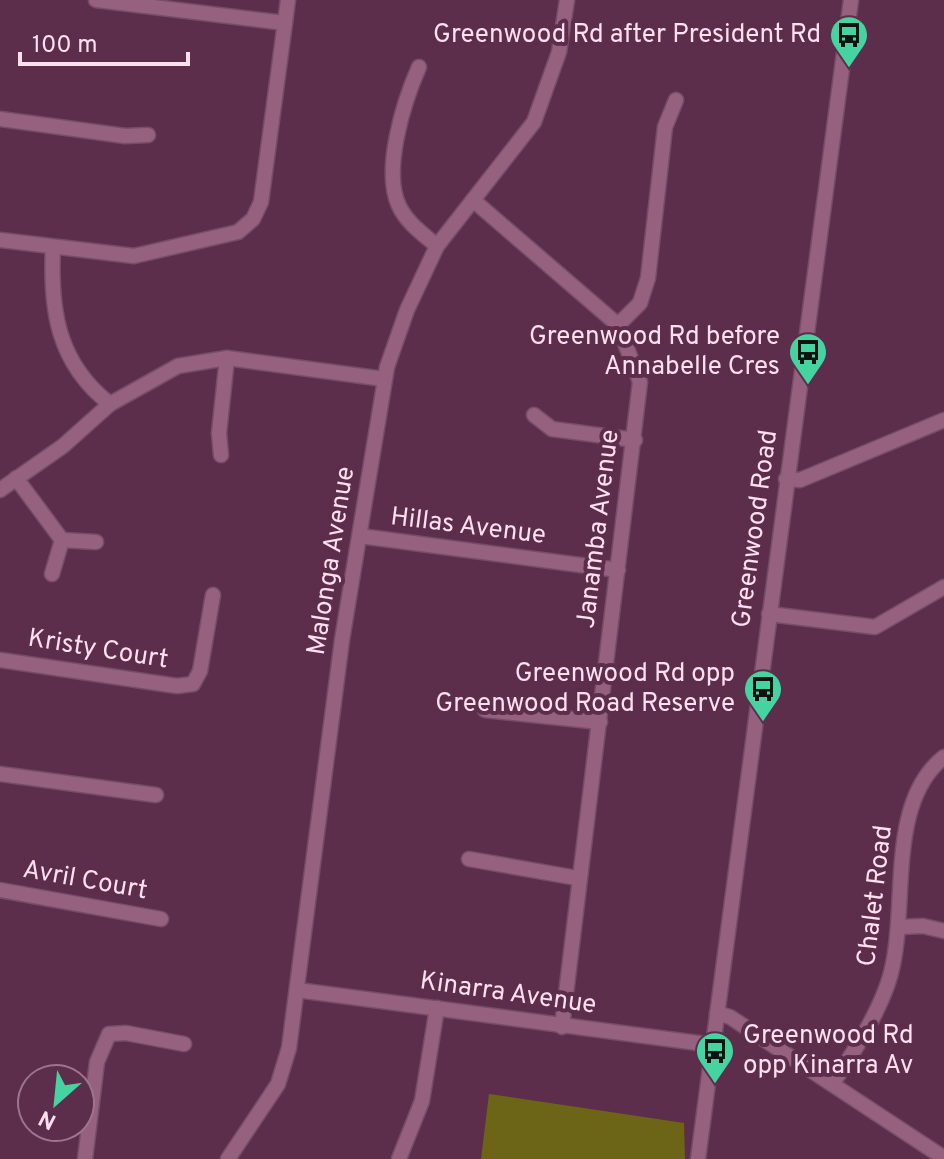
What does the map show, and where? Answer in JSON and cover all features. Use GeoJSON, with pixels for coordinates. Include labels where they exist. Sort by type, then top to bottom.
{"type":"FeatureCollection","features":[{"type":"Feature","properties":{"kind":"street"},"geometry":{"type":"LineString","coordinates":[[96,0],[285,23]]}},
{"type":"Feature","properties":{"kind":"street"},"geometry":{"type":"LineString","coordinates":[[0,240],[134,256],[229,236],[246,226],[261,202],[288,0]]}},
{"type":"Feature","properties":{"kind":"street","name":"Malonga Avenue"},"geometry":{"type":"LineString","coordinates":[[228,1159],[263,1112],[281,1077],[297,990],[342,640],[384,379],[407,310],[437,246],[534,122],[556,62],[567,0]]}},
{"type":"Feature","properties":{"kind":"street","name":"Greenwood Road"},"geometry":{"type":"LineString","coordinates":[[698,1159],[851,0]]}},
{"type":"Feature","properties":{"kind":"street"},"geometry":{"type":"LineString","coordinates":[[419,67],[404,101],[393,173],[394,194],[409,222],[437,246]]}},
{"type":"Feature","properties":{"kind":"street"},"geometry":{"type":"LineString","coordinates":[[618,325],[640,303],[648,278],[665,127],[676,100]]}},
{"type":"Feature","properties":{"kind":"street"},"geometry":{"type":"LineString","coordinates":[[0,119],[125,136],[148,135]]}},
{"type":"Feature","properties":{"kind":"street","name":"Janamba Avenue"},"geometry":{"type":"LineString","coordinates":[[473,200],[618,325],[640,382],[600,722],[577,878],[562,1027]]}},
{"type":"Feature","properties":{"kind":"street"},"geometry":{"type":"LineString","coordinates":[[53,247],[51,297],[58,329],[84,375],[110,404]]}},
{"type":"Feature","properties":{"kind":"street"},"geometry":{"type":"LineString","coordinates":[[0,490],[63,446],[110,404],[178,366],[227,358],[384,379]]}},
{"type":"Feature","properties":{"kind":"street"},"geometry":{"type":"LineString","coordinates":[[221,455],[219,433],[227,358]]}},
{"type":"Feature","properties":{"kind":"street"},"geometry":{"type":"LineString","coordinates":[[534,415],[552,429],[635,440]]}},
{"type":"Feature","properties":{"kind":"street"},"geometry":{"type":"LineString","coordinates":[[786,479],[800,480],[944,420]]}},
{"type":"Feature","properties":{"kind":"street"},"geometry":{"type":"LineString","coordinates":[[16,478],[62,540]]}},
{"type":"Feature","properties":{"kind":"street","name":"Hillas Avenue"},"geometry":{"type":"LineString","coordinates":[[360,536],[618,570]]}},
{"type":"Feature","properties":{"kind":"street"},"geometry":{"type":"LineString","coordinates":[[62,540],[96,542]]}},
{"type":"Feature","properties":{"kind":"street"},"geometry":{"type":"LineString","coordinates":[[52,574],[62,540]]}},
{"type":"Feature","properties":{"kind":"street"},"geometry":{"type":"LineString","coordinates":[[769,614],[875,627],[944,587]]}},
{"type":"Feature","properties":{"kind":"street","name":"Kristy Court"},"geometry":{"type":"LineString","coordinates":[[0,660],[177,686],[193,684],[200,671],[213,595]]}},
{"type":"Feature","properties":{"kind":"street"},"geometry":{"type":"LineString","coordinates":[[485,710],[600,722]]}},
{"type":"Feature","properties":{"kind":"street","name":"Chalet Road"},"geometry":{"type":"LineString","coordinates":[[832,1084],[870,1022],[888,983],[899,927],[903,856],[911,812],[925,776],[944,757]]}},
{"type":"Feature","properties":{"kind":"street"},"geometry":{"type":"LineString","coordinates":[[0,774],[156,795]]}},
{"type":"Feature","properties":{"kind":"street"},"geometry":{"type":"LineString","coordinates":[[469,859],[577,878]]}},
{"type":"Feature","properties":{"kind":"street","name":"Avril Court"},"geometry":{"type":"LineString","coordinates":[[0,890],[161,919]]}},
{"type":"Feature","properties":{"kind":"street"},"geometry":{"type":"LineString","coordinates":[[899,927],[923,926],[944,931]]}},
{"type":"Feature","properties":{"kind":"street","name":"Kinarra Avenue"},"geometry":{"type":"LineString","coordinates":[[297,990],[713,1045]]}},
{"type":"Feature","properties":{"kind":"street"},"geometry":{"type":"LineString","coordinates":[[399,1159],[422,1101],[437,1008]]}},
{"type":"Feature","properties":{"kind":"street"},"geometry":{"type":"LineString","coordinates":[[717,1013],[730,1017],[944,1158]]}},
{"type":"Feature","properties":{"kind":"street"},"geometry":{"type":"LineString","coordinates":[[85,1159],[97,1062],[109,1034],[126,1033],[184,1044]]}},
{"type":"Feature","properties":{"kind":"shaded area"},"geometry":{"type":"Polygon","coordinates":[[[489,1094],[684,1123],[685,1159],[481,1159],[489,1094]]]}},
{"type":"Feature","properties":{"kind":"place","name":"Greenwood Rd after President Rd"},"geometry":{"type":"Point","coordinates":[849,69]}},
{"type":"Feature","properties":{"kind":"place","name":"Greenwood Rd before Annabelle Cres"},"geometry":{"type":"Point","coordinates":[808,386]}},
{"type":"Feature","properties":{"kind":"place","name":"Greenwood Rd opp Greenwood Road Reserve"},"geometry":{"type":"Point","coordinates":[763,723]}},
{"type":"Feature","properties":{"kind":"place","name":"Greenwood Rd opp Kinarra Av"},"geometry":{"type":"Point","coordinates":[715,1085]}}]}
